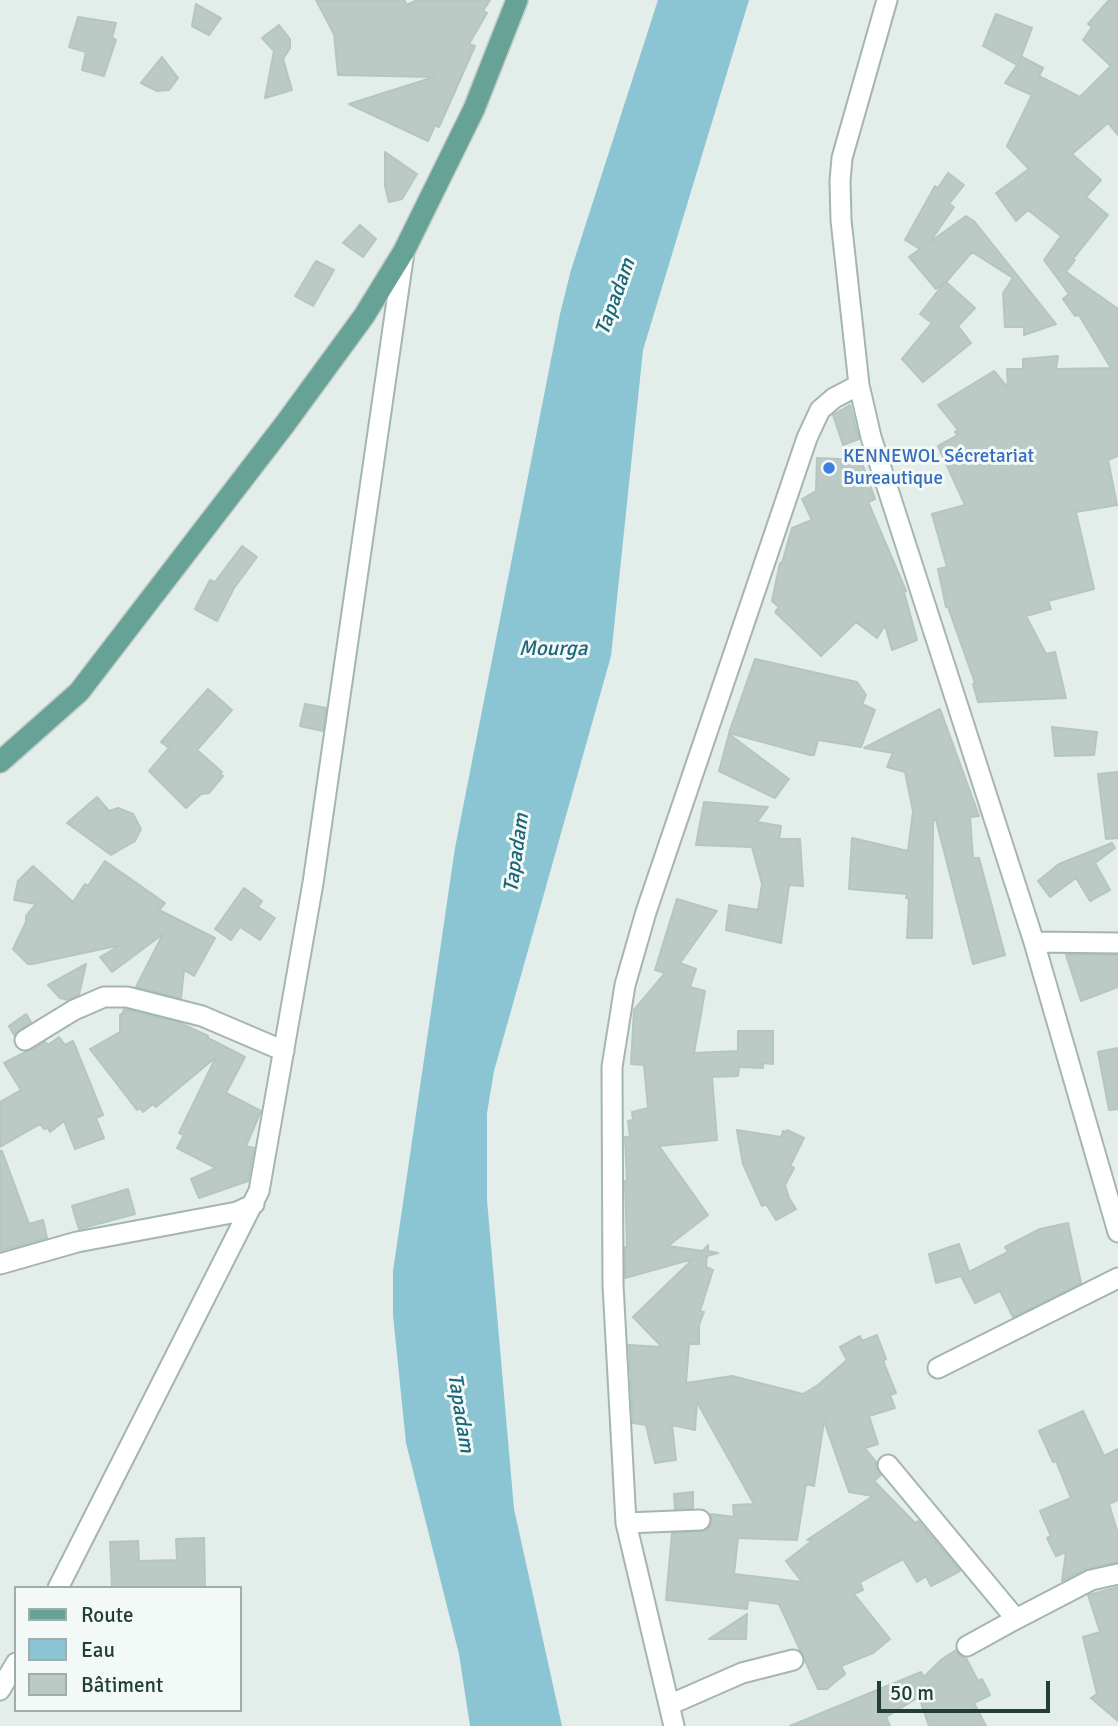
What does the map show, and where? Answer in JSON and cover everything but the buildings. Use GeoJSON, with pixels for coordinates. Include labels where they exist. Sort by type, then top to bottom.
{"type":"FeatureCollection","features":[{"type":"Feature","properties":{"kind":"main road"},"geometry":{"type":"LineString","coordinates":[[0,762],[79,692],[364,316],[404,251],[474,109],[517,0]]}},
{"type":"Feature","properties":{"kind":"street"},"geometry":{"type":"LineString","coordinates":[[887,0],[842,158],[840,181],[841,220],[859,385],[871,437],[1034,942],[1118,1232]]}},
{"type":"Feature","properties":{"kind":"street"},"geometry":{"type":"LineString","coordinates":[[59,1586],[259,1191],[313,883],[404,251]]}},
{"type":"Feature","properties":{"kind":"street"},"geometry":{"type":"LineString","coordinates":[[674,1726],[626,1523],[612,1285],[612,1067],[625,985],[650,899],[807,438],[820,411],[834,398],[859,385]]}},
{"type":"Feature","properties":{"kind":"street"},"geometry":{"type":"LineString","coordinates":[[1034,942],[1118,943]]}},
{"type":"Feature","properties":{"kind":"street"},"geometry":{"type":"LineString","coordinates":[[25,1040],[74,1010],[104,997],[127,997],[202,1016],[284,1051]]}},
{"type":"Feature","properties":{"kind":"street"},"geometry":{"type":"LineString","coordinates":[[0,1264],[77,1242],[237,1212],[254,1204]]}},
{"type":"Feature","properties":{"kind":"street"},"geometry":{"type":"LineString","coordinates":[[938,1368],[1118,1278]]}},
{"type":"Feature","properties":{"kind":"street"},"geometry":{"type":"LineString","coordinates":[[888,1465],[1016,1619]]}},
{"type":"Feature","properties":{"kind":"street"},"geometry":{"type":"LineString","coordinates":[[626,1523],[700,1520]]}},
{"type":"Feature","properties":{"kind":"street"},"geometry":{"type":"LineString","coordinates":[[967,1646],[1091,1580],[1118,1574]]}},
{"type":"Feature","properties":{"kind":"street"},"geometry":{"type":"LineString","coordinates":[[669,1705],[742,1673],[793,1660]]}},
{"type":"Feature","properties":{"kind":"street"},"geometry":{"type":"LineString","coordinates":[[0,1690],[14,1666]]}},
{"type":"Feature","properties":{"kind":"water","name":"Mourga"},"geometry":{"type":"Polygon","coordinates":[[[658,0],[749,0],[643,350],[611,656],[494,1071],[487,1113],[487,1200],[514,1509],[562,1726],[470,1726],[459,1654],[406,1443],[393,1315],[393,1271],[455,848],[560,314],[571,270],[658,0]]]}},
{"type":"Feature","properties":{"kind":"place","name":"KENNEWOL Sécretariat Bureautique"},"geometry":{"type":"Point","coordinates":[829,468]}},
{"type":"Feature","properties":{"kind":"water label","name":"Tapadam"},"geometry":{"type":"Point","coordinates":[616,297]}},
{"type":"Feature","properties":{"kind":"water label","name":"Tapadam"},"geometry":{"type":"Point","coordinates":[517,853]}},
{"type":"Feature","properties":{"kind":"water label","name":"Tapadam"},"geometry":{"type":"Point","coordinates":[460,1413]}}]}
